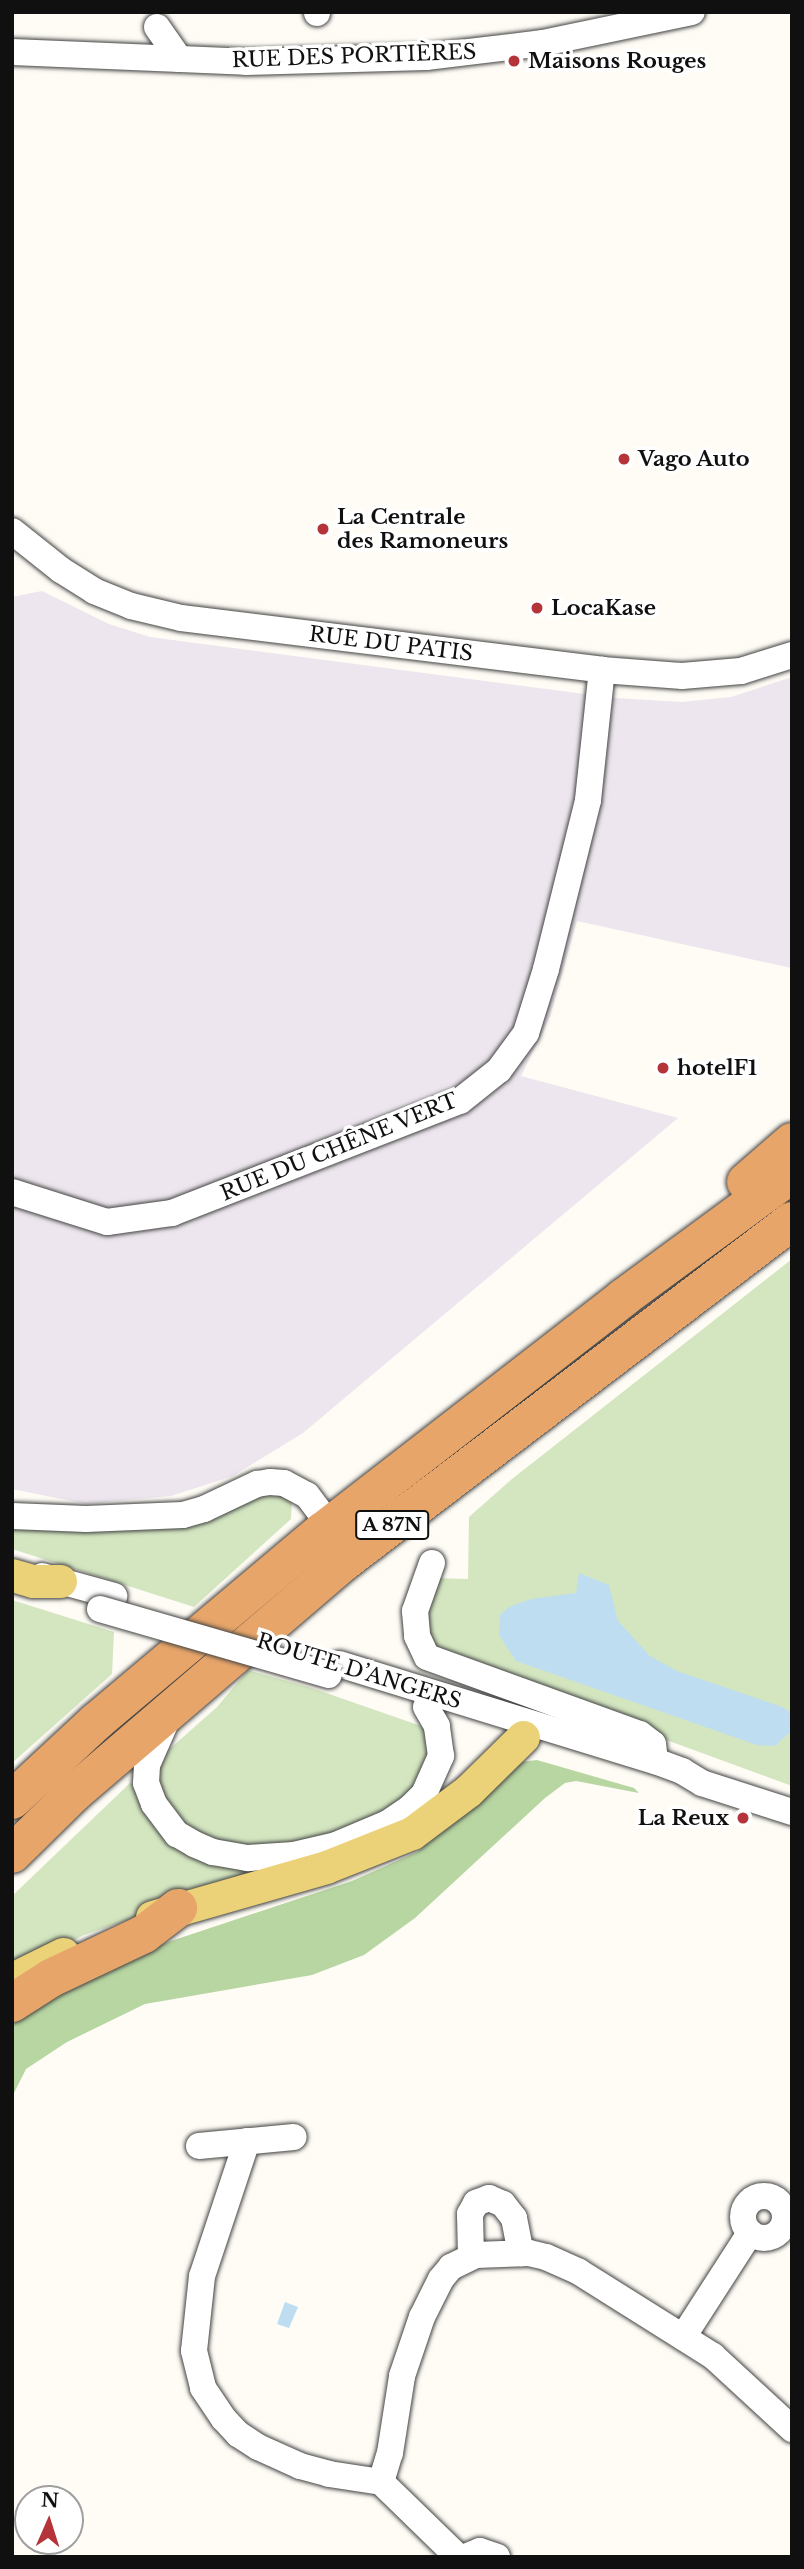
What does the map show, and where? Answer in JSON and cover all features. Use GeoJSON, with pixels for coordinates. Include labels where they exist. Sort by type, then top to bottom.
{"type":"FeatureCollection","features":[{"type":"Feature","properties":{"kind":"highway"},"geometry":{"type":"LineString","coordinates":[[623,1298],[658,1249],[792,1142]]}},
{"type":"Feature","properties":{"kind":"highway","name":"A 87N"},"geometry":{"type":"LineString","coordinates":[[12,1800],[97,1721],[330,1525],[623,1298],[792,1174]]}},
{"type":"Feature","properties":{"kind":"highway","name":"A 87N"},"geometry":{"type":"LineString","coordinates":[[12,1854],[74,1793],[169,1715],[341,1564],[792,1221]]}},
{"type":"Feature","properties":{"kind":"highway"},"geometry":{"type":"LineString","coordinates":[[12,2003],[51,1978],[144,1934],[178,1908]]}},
{"type":"Feature","properties":{"kind":"main road"},"geometry":{"type":"LineString","coordinates":[[12,1575],[33,1581],[60,1581]]}},
{"type":"Feature","properties":{"kind":"main road"},"geometry":{"type":"LineString","coordinates":[[12,1979],[136,1922],[326,1867],[412,1833],[468,1791],[523,1737]]}},
{"type":"Feature","properties":{"kind":"street","name":"RUE DES PORTIÈRES"},"geometry":{"type":"LineString","coordinates":[[12,52],[306,62],[426,57],[497,50],[606,22],[692,12]]}},
{"type":"Feature","properties":{"kind":"street"},"geometry":{"type":"LineString","coordinates":[[157,27],[179,59]]}},
{"type":"Feature","properties":{"kind":"street","name":"RUE DU PATIS"},"geometry":{"type":"LineString","coordinates":[[15,539],[94,591],[131,607],[194,620],[602,670],[702,676],[741,671],[792,655]]}},
{"type":"Feature","properties":{"kind":"street","name":"RUE DU CHÊNE VERT"},"geometry":{"type":"LineString","coordinates":[[12,1192],[107,1222],[172,1213],[460,1101],[499,1070],[526,1033],[546,969],[588,800],[602,670]]}},
{"type":"Feature","properties":{"kind":"street"},"geometry":{"type":"LineString","coordinates":[[12,1516],[86,1519],[183,1515],[204,1510],[257,1484],[270,1482],[284,1483],[307,1495],[330,1525]]}},
{"type":"Feature","properties":{"kind":"street"},"geometry":{"type":"LineString","coordinates":[[432,1563],[415,1611],[417,1636],[427,1657],[640,1734],[653,1744],[655,1761]]}},
{"type":"Feature","properties":{"kind":"street","name":"ROUTE D’ANGERS"},"geometry":{"type":"LineString","coordinates":[[12,1567],[60,1581],[107,1603]]}},
{"type":"Feature","properties":{"kind":"street","name":"ROUTE D’ANGERS"},"geometry":{"type":"LineString","coordinates":[[12,1583],[107,1603],[655,1761],[702,1783],[792,1812]]}},
{"type":"Feature","properties":{"kind":"street","name":"ROUTE D’ANGERS"},"geometry":{"type":"LineString","coordinates":[[334,1670],[426,1707],[523,1737],[654,1777],[702,1783]]}},
{"type":"Feature","properties":{"kind":"street"},"geometry":{"type":"LineString","coordinates":[[169,1715],[147,1765],[146,1783],[154,1804],[177,1834],[194,1844],[214,1852],[248,1858],[293,1855],[336,1844],[388,1823],[410,1808],[424,1794],[441,1756],[437,1726],[426,1707]]}},
{"type":"Feature","properties":{"kind":"street"},"geometry":{"type":"LineString","coordinates":[[199,2146],[295,2137]]}},
{"type":"Feature","properties":{"kind":"street"},"geometry":{"type":"LineString","coordinates":[[247,2141],[201,2284],[194,2351],[204,2388],[224,2419],[238,2434],[258,2446],[300,2466],[381,2482],[458,2557]]}},
{"type":"Feature","properties":{"kind":"street"},"geometry":{"type":"LineString","coordinates":[[471,2256],[470,2214],[476,2203],[489,2198],[503,2204],[514,2218],[521,2253]]}},
{"type":"Feature","properties":{"kind":"street"},"geometry":{"type":"LineString","coordinates":[[683,2337],[750,2233]]}},
{"type":"Feature","properties":{"kind":"street"},"geometry":{"type":"LineString","coordinates":[[381,2482],[390,2453],[402,2376],[422,2317],[441,2279],[451,2267],[471,2256],[521,2253],[561,2263],[729,2368],[792,2429]]}},
{"type":"Feature","properties":{"kind":"street"},"geometry":{"type":"LineString","coordinates":[[465,2557],[480,2551],[497,2557]]}},
{"type":"Feature","properties":{"kind":"shaded area"},"geometry":{"type":"Polygon","coordinates":[[[42,591],[109,624],[150,637],[615,698],[682,702],[731,697],[792,677],[792,968],[577,921],[550,1017],[521,1076],[678,1118],[303,1433],[233,1476],[171,1496],[86,1504],[12,1489],[12,597],[42,591]]]}},
{"type":"Feature","properties":{"kind":"green space"},"geometry":{"type":"Polygon","coordinates":[[[792,1259],[792,1786],[434,1655],[426,1633],[433,1578],[468,1579],[469,1517],[512,1479],[792,1259]]]}},
{"type":"Feature","properties":{"kind":"green space"},"geometry":{"type":"Polygon","coordinates":[[[272,1490],[292,1498],[291,1519],[194,1607],[12,1549],[12,1521],[101,1525],[272,1490]]]}},
{"type":"Feature","properties":{"kind":"green space"},"geometry":{"type":"Polygon","coordinates":[[[12,1600],[114,1632],[112,1674],[12,1763],[12,1600]]]}},
{"type":"Feature","properties":{"kind":"green space"},"geometry":{"type":"Polygon","coordinates":[[[248,1670],[312,1688],[421,1726],[430,1733],[435,1753],[411,1801],[305,1845],[238,1850],[185,1826],[167,1806],[157,1785],[158,1767],[165,1753],[217,1707],[248,1670]]]}},
{"type":"Feature","properties":{"kind":"green space"},"geometry":{"type":"Polygon","coordinates":[[[537,1760],[634,1788],[639,1793],[576,1781],[565,1783],[545,1798],[415,1918],[364,1955],[312,1975],[145,2004],[67,2042],[26,2069],[12,2097],[12,2025],[33,2008],[91,1973],[168,1942],[352,1881],[417,1852],[480,1801],[521,1762],[537,1760]]]}},
{"type":"Feature","properties":{"kind":"green space"},"geometry":{"type":"Polygon","coordinates":[[[130,1783],[136,1785],[164,1837],[297,1863],[84,1935],[12,1971],[12,1896],[130,1783]]]}},
{"type":"Feature","properties":{"kind":"water"},"geometry":{"type":"Polygon","coordinates":[[[579,1573],[609,1585],[618,1621],[650,1656],[677,1671],[782,1707],[792,1713],[792,1730],[775,1746],[757,1745],[516,1661],[499,1635],[500,1615],[509,1607],[531,1599],[576,1593],[579,1573]]]}},
{"type":"Feature","properties":{"kind":"water"},"geometry":{"type":"Polygon","coordinates":[[[285,2302],[298,2307],[289,2328],[277,2324],[285,2302]]]}},
{"type":"Feature","properties":{"kind":"place","name":"Maisons Rouges"},"geometry":{"type":"Point","coordinates":[514,61]}},
{"type":"Feature","properties":{"kind":"place","name":"Vago Auto"},"geometry":{"type":"Point","coordinates":[624,459]}},
{"type":"Feature","properties":{"kind":"place","name":"La Centrale des Ramoneurs"},"geometry":{"type":"Point","coordinates":[323,529]}},
{"type":"Feature","properties":{"kind":"place","name":"LocaKase"},"geometry":{"type":"Point","coordinates":[537,608]}},
{"type":"Feature","properties":{"kind":"place","name":"hotelF1"},"geometry":{"type":"Point","coordinates":[663,1068]}},
{"type":"Feature","properties":{"kind":"place","name":"La Reux"},"geometry":{"type":"Point","coordinates":[743,1818]}}]}
